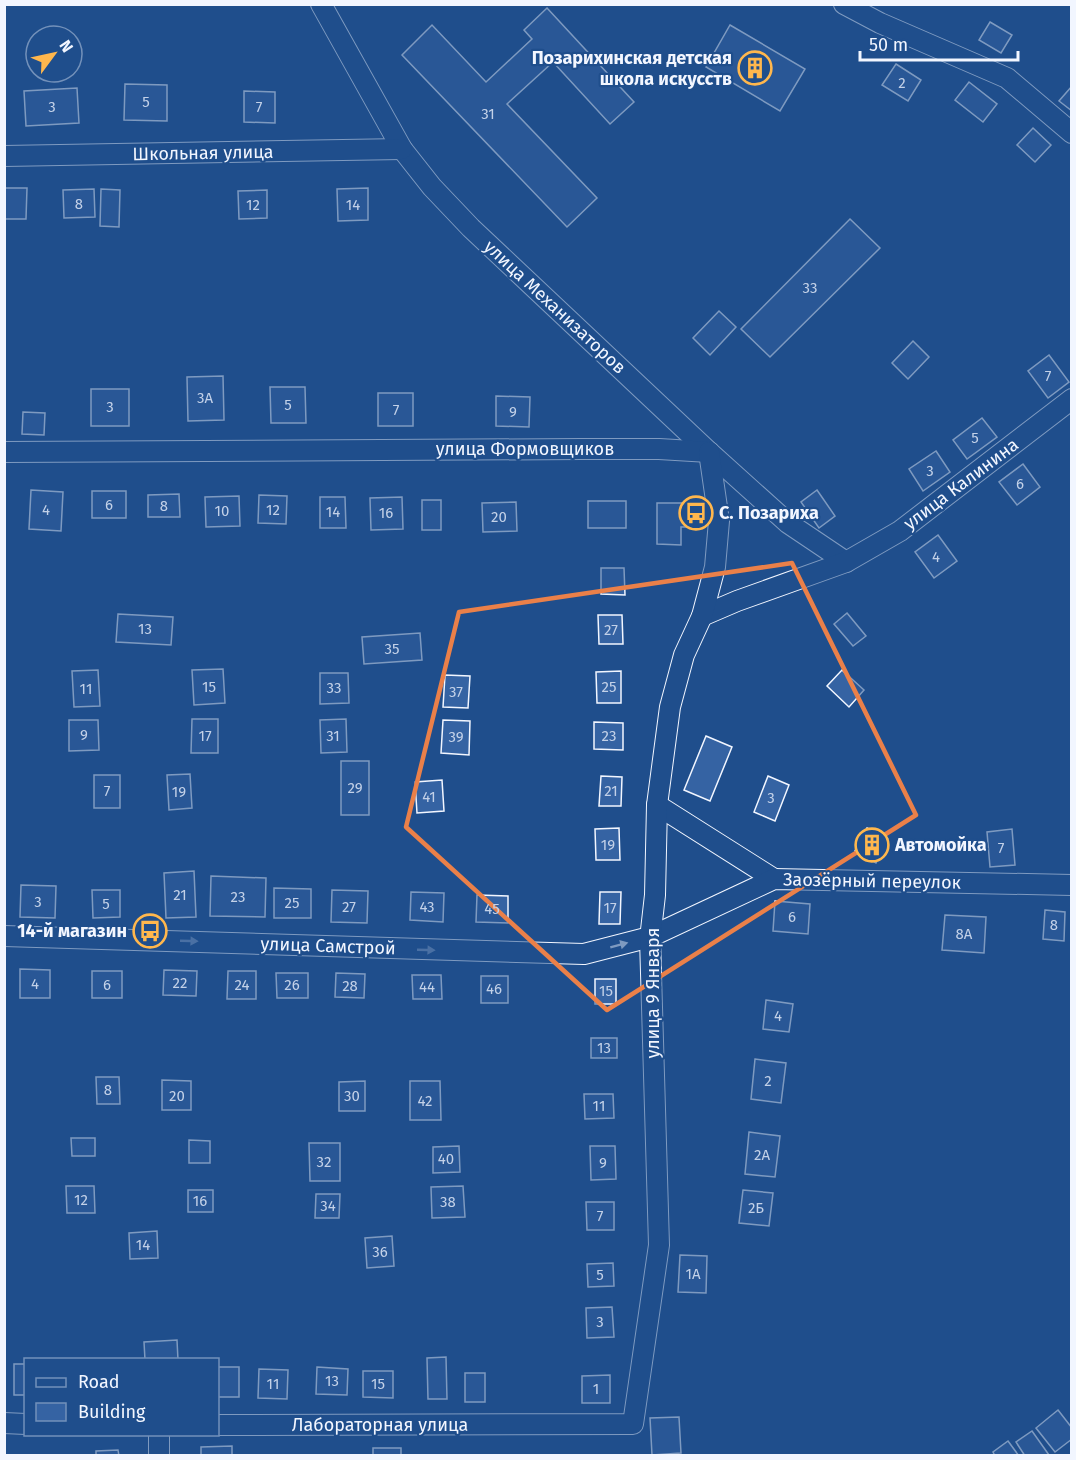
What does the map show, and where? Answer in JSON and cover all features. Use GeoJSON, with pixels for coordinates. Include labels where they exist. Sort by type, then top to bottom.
{"type":"FeatureCollection","features":[{"type":"Feature","properties":{"kind":"street","name":"улица Механизаторов"},"geometry":{"type":"LineString","coordinates":[[321,4],[402,149],[435,191],[471,228],[709,452],[789,523],[846,562]]}},
{"type":"Feature","properties":{"kind":"street"},"geometry":{"type":"LineString","coordinates":[[844,4],[880,23],[1007,78],[1071,133]]}},
{"type":"Feature","properties":{"kind":"street","name":"Школьная улица"},"geometry":{"type":"LineString","coordinates":[[4,156],[402,149]]}},
{"type":"Feature","properties":{"kind":"street","name":"улица Калинина"},"geometry":{"type":"LineString","coordinates":[[702,616],[846,562],[900,531],[1071,399]]}},
{"type":"Feature","properties":{"kind":"street","name":"улица Формовщиков"},"geometry":{"type":"LineString","coordinates":[[4,452],[659,449],[709,452]]}},
{"type":"Feature","properties":{"kind":"street","name":"улица 9 Января"},"geometry":{"type":"LineString","coordinates":[[633,1424],[659,1245],[650,937],[655,894],[657,805],[670,707],[684,655],[702,616],[715,567],[719,521],[709,452]]}},
{"type":"Feature","properties":{"kind":"street"},"geometry":{"type":"LineString","coordinates":[[657,805],[774,879]]}},
{"type":"Feature","properties":{"kind":"street","name":"Заозёрный переулок"},"geometry":{"type":"LineString","coordinates":[[650,937],[774,879],[1071,885]]}},
{"type":"Feature","properties":{"kind":"street","name":"улица Самстрой"},"geometry":{"type":"LineString","coordinates":[[4,936],[584,954],[650,937]]}},
{"type":"Feature","properties":{"kind":"street"},"geometry":{"type":"LineString","coordinates":[[4,1424],[24,1424]]}},
{"type":"Feature","properties":{"kind":"street","name":"Лабораторная улица"},"geometry":{"type":"LineString","coordinates":[[219,1425],[633,1424]]}},
{"type":"Feature","properties":{"kind":"street"},"geometry":{"type":"LineString","coordinates":[[159,1436],[159,1455]]}},
{"type":"Feature","properties":{"kind":"highlighted area"},"geometry":{"type":"Polygon","coordinates":[[[792,563],[916,815],[607,1010],[406,827],[459,612],[792,563]]]}},
{"type":"Feature","properties":{"kind":"building"},"geometry":{"type":"Polygon","coordinates":[[[547,8],[634,102],[610,124],[553,62],[507,104],[597,198],[567,227],[402,55],[432,25],[486,82],[532,39],[524,30],[547,8]]]}},
{"type":"Feature","properties":{"kind":"building"},"geometry":{"type":"Polygon","coordinates":[[[990,22],[1012,35],[1001,53],[979,40],[990,22]]]}},
{"type":"Feature","properties":{"kind":"building","name":"Позарихинская детская школа искусств"},"geometry":{"type":"Polygon","coordinates":[[[730,25],[805,69],[780,111],[706,67],[730,25]]]}},
{"type":"Feature","properties":{"kind":"building"},"geometry":{"type":"Polygon","coordinates":[[[896,64],[921,80],[908,101],[882,85],[896,64]]]}},
{"type":"Feature","properties":{"kind":"building"},"geometry":{"type":"Polygon","coordinates":[[[969,82],[997,104],[983,122],[955,100],[969,82]]]}},
{"type":"Feature","properties":{"kind":"building"},"geometry":{"type":"Polygon","coordinates":[[[125,84],[167,85],[167,121],[124,120],[125,84]]]}},
{"type":"Feature","properties":{"kind":"building"},"geometry":{"type":"Polygon","coordinates":[[[1072,86],[1072,111],[1059,101],[1072,86]]]}},
{"type":"Feature","properties":{"kind":"building"},"geometry":{"type":"Polygon","coordinates":[[[77,88],[79,123],[26,126],[24,91],[77,88]]]}},
{"type":"Feature","properties":{"kind":"building"},"geometry":{"type":"Polygon","coordinates":[[[244,91],[275,92],[275,123],[244,122],[244,91]]]}},
{"type":"Feature","properties":{"kind":"building"},"geometry":{"type":"Polygon","coordinates":[[[1033,128],[1051,145],[1035,162],[1017,145],[1033,128]]]}},
{"type":"Feature","properties":{"kind":"building"},"geometry":{"type":"Polygon","coordinates":[[[4,188],[27,188],[26,219],[4,219],[4,188]]]}},
{"type":"Feature","properties":{"kind":"building"},"geometry":{"type":"Polygon","coordinates":[[[368,188],[368,220],[338,221],[337,189],[368,188]]]}},
{"type":"Feature","properties":{"kind":"building"},"geometry":{"type":"Polygon","coordinates":[[[94,189],[95,217],[64,218],[63,190],[94,189]]]}},
{"type":"Feature","properties":{"kind":"building"},"geometry":{"type":"Polygon","coordinates":[[[101,189],[120,190],[119,227],[100,226],[101,189]]]}},
{"type":"Feature","properties":{"kind":"building"},"geometry":{"type":"Polygon","coordinates":[[[267,190],[267,218],[239,219],[238,191],[267,190]]]}},
{"type":"Feature","properties":{"kind":"building"},"geometry":{"type":"Polygon","coordinates":[[[850,219],[880,248],[770,357],[741,329],[850,219]]]}},
{"type":"Feature","properties":{"kind":"building"},"geometry":{"type":"Polygon","coordinates":[[[719,311],[736,327],[710,355],[693,338],[719,311]]]}},
{"type":"Feature","properties":{"kind":"building"},"geometry":{"type":"Polygon","coordinates":[[[913,341],[929,357],[908,379],[892,363],[913,341]]]}},
{"type":"Feature","properties":{"kind":"building"},"geometry":{"type":"Polygon","coordinates":[[[1049,355],[1069,382],[1048,398],[1028,371],[1049,355]]]}},
{"type":"Feature","properties":{"kind":"building"},"geometry":{"type":"Polygon","coordinates":[[[223,376],[224,420],[188,421],[187,377],[223,376]]]}},
{"type":"Feature","properties":{"kind":"building"},"geometry":{"type":"Polygon","coordinates":[[[270,387],[305,387],[306,423],[271,423],[270,387]]]}},
{"type":"Feature","properties":{"kind":"building"},"geometry":{"type":"Polygon","coordinates":[[[91,389],[129,389],[129,426],[91,426],[91,389]]]}},
{"type":"Feature","properties":{"kind":"building"},"geometry":{"type":"Polygon","coordinates":[[[378,393],[413,393],[413,426],[378,426],[378,393]]]}},
{"type":"Feature","properties":{"kind":"building"},"geometry":{"type":"Polygon","coordinates":[[[496,396],[530,397],[529,427],[496,426],[496,396]]]}},
{"type":"Feature","properties":{"kind":"building"},"geometry":{"type":"Polygon","coordinates":[[[23,412],[45,413],[44,435],[22,434],[23,412]]]}},
{"type":"Feature","properties":{"kind":"building"},"geometry":{"type":"Polygon","coordinates":[[[982,418],[997,437],[967,459],[953,440],[982,418]]]}},
{"type":"Feature","properties":{"kind":"building"},"geometry":{"type":"Polygon","coordinates":[[[936,451],[950,472],[923,491],[909,469],[936,451]]]}},
{"type":"Feature","properties":{"kind":"building"},"geometry":{"type":"Polygon","coordinates":[[[1023,464],[1040,487],[1017,505],[999,482],[1023,464]]]}},
{"type":"Feature","properties":{"kind":"building"},"geometry":{"type":"Polygon","coordinates":[[[31,490],[63,492],[61,531],[29,529],[31,490]]]}},
{"type":"Feature","properties":{"kind":"building"},"geometry":{"type":"Polygon","coordinates":[[[817,490],[835,516],[819,528],[801,502],[817,490]]]}},
{"type":"Feature","properties":{"kind":"building"},"geometry":{"type":"Polygon","coordinates":[[[92,491],[126,491],[126,518],[92,518],[92,491]]]}},
{"type":"Feature","properties":{"kind":"building"},"geometry":{"type":"Polygon","coordinates":[[[179,494],[180,517],[148,517],[148,495],[179,494]]]}},
{"type":"Feature","properties":{"kind":"building"},"geometry":{"type":"Polygon","coordinates":[[[259,495],[287,496],[286,524],[258,523],[259,495]]]}},
{"type":"Feature","properties":{"kind":"building"},"geometry":{"type":"Polygon","coordinates":[[[239,496],[240,526],[206,527],[205,497],[239,496]]]}},
{"type":"Feature","properties":{"kind":"building"},"geometry":{"type":"Polygon","coordinates":[[[320,497],[345,497],[346,528],[320,528],[320,497]]]}},
{"type":"Feature","properties":{"kind":"building"},"geometry":{"type":"Polygon","coordinates":[[[402,497],[403,529],[371,530],[370,498],[402,497]]]}},
{"type":"Feature","properties":{"kind":"building"},"geometry":{"type":"Polygon","coordinates":[[[422,500],[441,500],[441,530],[422,530],[422,500]]]}},
{"type":"Feature","properties":{"kind":"building"},"geometry":{"type":"Polygon","coordinates":[[[588,501],[626,501],[626,528],[588,528],[588,501]]]}},
{"type":"Feature","properties":{"kind":"building"},"geometry":{"type":"Polygon","coordinates":[[[516,502],[517,531],[483,532],[482,503],[516,502]]]}},
{"type":"Feature","properties":{"kind":"building"},"geometry":{"type":"Polygon","coordinates":[[[657,503],[692,503],[692,527],[681,527],[681,545],[657,544],[657,503]]]}},
{"type":"Feature","properties":{"kind":"building"},"geometry":{"type":"Polygon","coordinates":[[[938,535],[957,561],[934,578],[915,552],[938,535]]]}},
{"type":"Feature","properties":{"kind":"building"},"geometry":{"type":"Polygon","coordinates":[[[601,568],[624,568],[625,595],[601,594],[601,568]]]}},
{"type":"Feature","properties":{"kind":"building"},"geometry":{"type":"Polygon","coordinates":[[[847,613],[866,636],[853,646],[834,624],[847,613]]]}},
{"type":"Feature","properties":{"kind":"building"},"geometry":{"type":"Polygon","coordinates":[[[118,614],[173,617],[171,645],[116,642],[118,614]]]}},
{"type":"Feature","properties":{"kind":"building"},"geometry":{"type":"Polygon","coordinates":[[[598,615],[622,615],[623,644],[599,644],[598,615]]]}},
{"type":"Feature","properties":{"kind":"building"},"geometry":{"type":"Polygon","coordinates":[[[420,633],[422,660],[364,664],[362,637],[420,633]]]}},
{"type":"Feature","properties":{"kind":"building"},"geometry":{"type":"Polygon","coordinates":[[[223,669],[225,703],[194,705],[192,670],[223,669]]]}},
{"type":"Feature","properties":{"kind":"building"},"geometry":{"type":"Polygon","coordinates":[[[98,670],[100,706],[74,707],[72,671],[98,670]]]}},
{"type":"Feature","properties":{"kind":"building"},"geometry":{"type":"Polygon","coordinates":[[[842,670],[864,690],[849,707],[827,686],[842,670]]]}},
{"type":"Feature","properties":{"kind":"building"},"geometry":{"type":"Polygon","coordinates":[[[621,671],[621,703],[597,703],[596,672],[621,671]]]}},
{"type":"Feature","properties":{"kind":"building"},"geometry":{"type":"Polygon","coordinates":[[[320,673],[348,673],[349,703],[320,704],[320,673]]]}},
{"type":"Feature","properties":{"kind":"building"},"geometry":{"type":"Polygon","coordinates":[[[445,675],[470,676],[468,708],[443,707],[445,675]]]}},
{"type":"Feature","properties":{"kind":"building"},"geometry":{"type":"Polygon","coordinates":[[[192,719],[218,719],[218,753],[191,753],[192,719]]]}},
{"type":"Feature","properties":{"kind":"building"},"geometry":{"type":"Polygon","coordinates":[[[346,719],[347,752],[321,753],[320,720],[346,719]]]}},
{"type":"Feature","properties":{"kind":"building"},"geometry":{"type":"Polygon","coordinates":[[[69,720],[98,720],[99,750],[69,751],[69,720]]]}},
{"type":"Feature","properties":{"kind":"building"},"geometry":{"type":"Polygon","coordinates":[[[443,720],[470,721],[469,755],[441,753],[443,720]]]}},
{"type":"Feature","properties":{"kind":"building"},"geometry":{"type":"Polygon","coordinates":[[[594,722],[623,723],[623,750],[594,749],[594,722]]]}},
{"type":"Feature","properties":{"kind":"building"},"geometry":{"type":"Polygon","coordinates":[[[706,736],[732,747],[710,801],[684,790],[706,736]]]}},
{"type":"Feature","properties":{"kind":"building"},"geometry":{"type":"Polygon","coordinates":[[[341,761],[369,761],[369,815],[341,815],[341,761]]]}},
{"type":"Feature","properties":{"kind":"building"},"geometry":{"type":"Polygon","coordinates":[[[190,774],[192,808],[169,810],[167,775],[190,774]]]}},
{"type":"Feature","properties":{"kind":"building"},"geometry":{"type":"Polygon","coordinates":[[[94,775],[120,775],[120,808],[94,808],[94,775]]]}},
{"type":"Feature","properties":{"kind":"building"},"geometry":{"type":"Polygon","coordinates":[[[601,776],[622,777],[621,806],[599,806],[601,776]]]}},
{"type":"Feature","properties":{"kind":"building"},"geometry":{"type":"Polygon","coordinates":[[[768,776],[789,785],[775,821],[754,812],[768,776]]]}},
{"type":"Feature","properties":{"kind":"building"},"geometry":{"type":"Polygon","coordinates":[[[442,780],[444,811],[417,813],[415,782],[442,780]]]}},
{"type":"Feature","properties":{"kind":"building"},"geometry":{"type":"Polygon","coordinates":[[[619,828],[620,860],[596,860],[595,829],[619,828]]]}},
{"type":"Feature","properties":{"kind":"building","name":"Автомойка"},"geometry":{"type":"Polygon","coordinates":[[[867,828],[888,839],[876,863],[855,851],[867,828]]]}},
{"type":"Feature","properties":{"kind":"building"},"geometry":{"type":"Polygon","coordinates":[[[1012,829],[1015,865],[990,867],[987,832],[1012,829]]]}},
{"type":"Feature","properties":{"kind":"building"},"geometry":{"type":"Polygon","coordinates":[[[194,871],[196,917],[166,918],[164,873],[194,871]]]}},
{"type":"Feature","properties":{"kind":"building"},"geometry":{"type":"Polygon","coordinates":[[[211,876],[266,878],[265,917],[210,916],[211,876]]]}},
{"type":"Feature","properties":{"kind":"building"},"geometry":{"type":"Polygon","coordinates":[[[21,885],[56,886],[55,918],[20,917],[21,885]]]}},
{"type":"Feature","properties":{"kind":"building"},"geometry":{"type":"Polygon","coordinates":[[[274,888],[311,889],[311,918],[274,918],[274,888]]]}},
{"type":"Feature","properties":{"kind":"building"},"geometry":{"type":"Polygon","coordinates":[[[92,890],[120,890],[120,917],[93,918],[92,890]]]}},
{"type":"Feature","properties":{"kind":"building"},"geometry":{"type":"Polygon","coordinates":[[[332,890],[368,891],[367,923],[331,922],[332,890]]]}},
{"type":"Feature","properties":{"kind":"building"},"geometry":{"type":"Polygon","coordinates":[[[411,892],[444,893],[443,922],[410,920],[411,892]]]}},
{"type":"Feature","properties":{"kind":"building"},"geometry":{"type":"Polygon","coordinates":[[[600,892],[621,892],[620,924],[599,924],[600,892]]]}},
{"type":"Feature","properties":{"kind":"building"},"geometry":{"type":"Polygon","coordinates":[[[477,895],[508,896],[508,923],[476,922],[477,895]]]}},
{"type":"Feature","properties":{"kind":"building"},"geometry":{"type":"Polygon","coordinates":[[[775,901],[810,904],[808,934],[773,931],[775,901]]]}},
{"type":"Feature","properties":{"kind":"building"},"geometry":{"type":"Polygon","coordinates":[[[1045,910],[1065,912],[1064,941],[1043,939],[1045,910]]]}},
{"type":"Feature","properties":{"kind":"building"},"geometry":{"type":"Polygon","coordinates":[[[945,915],[986,917],[984,953],[942,950],[945,915]]]}},
{"type":"Feature","properties":{"kind":"building"},"geometry":{"type":"Polygon","coordinates":[[[20,969],[50,970],[50,998],[20,998],[20,969]]]}},
{"type":"Feature","properties":{"kind":"building"},"geometry":{"type":"Polygon","coordinates":[[[164,970],[197,971],[196,996],[163,995],[164,970]]]}},
{"type":"Feature","properties":{"kind":"building"},"geometry":{"type":"Polygon","coordinates":[[[92,971],[122,971],[122,998],[92,998],[92,971]]]}},
{"type":"Feature","properties":{"kind":"building"},"geometry":{"type":"Polygon","coordinates":[[[228,971],[256,971],[256,999],[227,999],[228,971]]]}},
{"type":"Feature","properties":{"kind":"building"},"geometry":{"type":"Polygon","coordinates":[[[276,973],[308,973],[308,998],[277,998],[276,973]]]}},
{"type":"Feature","properties":{"kind":"building"},"geometry":{"type":"Polygon","coordinates":[[[336,973],[365,974],[364,998],[335,997],[336,973]]]}},
{"type":"Feature","properties":{"kind":"building"},"geometry":{"type":"Polygon","coordinates":[[[412,975],[441,975],[442,999],[413,999],[412,975]]]}},
{"type":"Feature","properties":{"kind":"building"},"geometry":{"type":"Polygon","coordinates":[[[481,976],[508,976],[508,1003],[481,1003],[481,976]]]}},
{"type":"Feature","properties":{"kind":"building"},"geometry":{"type":"Polygon","coordinates":[[[595,979],[616,979],[616,1004],[595,1004],[595,979]]]}},
{"type":"Feature","properties":{"kind":"building"},"geometry":{"type":"Polygon","coordinates":[[[766,1000],[793,1004],[789,1032],[763,1029],[766,1000]]]}},
{"type":"Feature","properties":{"kind":"building"},"geometry":{"type":"Polygon","coordinates":[[[591,1038],[617,1038],[617,1058],[591,1058],[591,1038]]]}},
{"type":"Feature","properties":{"kind":"building"},"geometry":{"type":"Polygon","coordinates":[[[755,1059],[786,1063],[781,1103],[751,1099],[755,1059]]]}},
{"type":"Feature","properties":{"kind":"building"},"geometry":{"type":"Polygon","coordinates":[[[96,1077],[119,1077],[120,1104],[97,1104],[96,1077]]]}},
{"type":"Feature","properties":{"kind":"building"},"geometry":{"type":"Polygon","coordinates":[[[162,1080],[191,1081],[191,1110],[162,1110],[162,1080]]]}},
{"type":"Feature","properties":{"kind":"building"},"geometry":{"type":"Polygon","coordinates":[[[365,1081],[365,1111],[339,1111],[339,1082],[365,1081]]]}},
{"type":"Feature","properties":{"kind":"building"},"geometry":{"type":"Polygon","coordinates":[[[410,1081],[440,1081],[441,1120],[410,1120],[410,1081]]]}},
{"type":"Feature","properties":{"kind":"building"},"geometry":{"type":"Polygon","coordinates":[[[584,1094],[613,1094],[614,1118],[585,1119],[584,1094]]]}},
{"type":"Feature","properties":{"kind":"building"},"geometry":{"type":"Polygon","coordinates":[[[749,1132],[780,1136],[775,1177],[745,1174],[749,1132]]]}},
{"type":"Feature","properties":{"kind":"building"},"geometry":{"type":"Polygon","coordinates":[[[71,1138],[95,1138],[95,1156],[72,1156],[71,1138]]]}},
{"type":"Feature","properties":{"kind":"building"},"geometry":{"type":"Polygon","coordinates":[[[189,1140],[210,1141],[210,1163],[189,1163],[189,1140]]]}},
{"type":"Feature","properties":{"kind":"building"},"geometry":{"type":"Polygon","coordinates":[[[309,1143],[340,1143],[340,1181],[310,1181],[309,1143]]]}},
{"type":"Feature","properties":{"kind":"building"},"geometry":{"type":"Polygon","coordinates":[[[459,1146],[460,1172],[433,1173],[433,1147],[459,1146]]]}},
{"type":"Feature","properties":{"kind":"building"},"geometry":{"type":"Polygon","coordinates":[[[590,1146],[615,1146],[616,1179],[591,1180],[590,1146]]]}},
{"type":"Feature","properties":{"kind":"building"},"geometry":{"type":"Polygon","coordinates":[[[66,1186],[94,1186],[95,1213],[67,1213],[66,1186]]]}},
{"type":"Feature","properties":{"kind":"building"},"geometry":{"type":"Polygon","coordinates":[[[463,1186],[465,1217],[432,1218],[431,1187],[463,1186]]]}},
{"type":"Feature","properties":{"kind":"building"},"geometry":{"type":"Polygon","coordinates":[[[188,1190],[213,1190],[213,1212],[188,1212],[188,1190]]]}},
{"type":"Feature","properties":{"kind":"building"},"geometry":{"type":"Polygon","coordinates":[[[743,1190],[773,1193],[769,1226],[739,1223],[743,1190]]]}},
{"type":"Feature","properties":{"kind":"building"},"geometry":{"type":"Polygon","coordinates":[[[316,1194],[340,1194],[339,1218],[315,1218],[316,1194]]]}},
{"type":"Feature","properties":{"kind":"building"},"geometry":{"type":"Polygon","coordinates":[[[586,1202],[614,1202],[614,1230],[587,1230],[586,1202]]]}},
{"type":"Feature","properties":{"kind":"building"},"geometry":{"type":"Polygon","coordinates":[[[157,1231],[158,1258],[130,1259],[129,1233],[157,1231]]]}},
{"type":"Feature","properties":{"kind":"building"},"geometry":{"type":"Polygon","coordinates":[[[392,1236],[394,1266],[367,1268],[365,1238],[392,1236]]]}},
{"type":"Feature","properties":{"kind":"building"},"geometry":{"type":"Polygon","coordinates":[[[680,1255],[707,1256],[706,1293],[678,1292],[680,1255]]]}},
{"type":"Feature","properties":{"kind":"building"},"geometry":{"type":"Polygon","coordinates":[[[613,1263],[614,1286],[588,1287],[587,1264],[613,1263]]]}},
{"type":"Feature","properties":{"kind":"building"},"geometry":{"type":"Polygon","coordinates":[[[612,1307],[614,1337],[587,1338],[586,1308],[612,1307]]]}},
{"type":"Feature","properties":{"kind":"building"},"geometry":{"type":"Polygon","coordinates":[[[177,1340],[178,1358],[145,1358],[144,1342],[177,1340]]]}},
{"type":"Feature","properties":{"kind":"building"},"geometry":{"type":"Polygon","coordinates":[[[446,1357],[447,1399],[428,1399],[427,1358],[446,1357]]]}},
{"type":"Feature","properties":{"kind":"building"},"geometry":{"type":"Polygon","coordinates":[[[14,1364],[24,1364],[24,1395],[14,1395],[14,1364]]]}},
{"type":"Feature","properties":{"kind":"building"},"geometry":{"type":"Polygon","coordinates":[[[219,1367],[239,1367],[239,1397],[219,1397],[219,1367]]]}},
{"type":"Feature","properties":{"kind":"building"},"geometry":{"type":"Polygon","coordinates":[[[317,1367],[348,1369],[347,1395],[316,1394],[317,1367]]]}},
{"type":"Feature","properties":{"kind":"building"},"geometry":{"type":"Polygon","coordinates":[[[259,1369],[288,1370],[287,1399],[258,1398],[259,1369]]]}},
{"type":"Feature","properties":{"kind":"building"},"geometry":{"type":"Polygon","coordinates":[[[363,1371],[393,1371],[393,1398],[363,1397],[363,1371]]]}},
{"type":"Feature","properties":{"kind":"building"},"geometry":{"type":"Polygon","coordinates":[[[465,1373],[485,1373],[485,1402],[465,1402],[465,1373]]]}},
{"type":"Feature","properties":{"kind":"building"},"geometry":{"type":"Polygon","coordinates":[[[610,1375],[610,1403],[582,1403],[582,1376],[610,1375]]]}},
{"type":"Feature","properties":{"kind":"building"},"geometry":{"type":"Polygon","coordinates":[[[1058,1410],[1072,1428],[1072,1439],[1055,1452],[1036,1428],[1058,1410]]]}},
{"type":"Feature","properties":{"kind":"building"},"geometry":{"type":"Polygon","coordinates":[[[679,1417],[681,1453],[652,1455],[650,1418],[679,1417]]]}},
{"type":"Feature","properties":{"kind":"building"},"geometry":{"type":"Polygon","coordinates":[[[1032,1431],[1048,1456],[1025,1456],[1016,1442],[1032,1431]]]}},
{"type":"Feature","properties":{"kind":"building"},"geometry":{"type":"Polygon","coordinates":[[[1008,1441],[1019,1456],[995,1456],[993,1452],[1008,1441]]]}},
{"type":"Feature","properties":{"kind":"building"},"geometry":{"type":"Polygon","coordinates":[[[232,1446],[232,1456],[201,1456],[201,1447],[232,1446]]]}},
{"type":"Feature","properties":{"kind":"building"},"geometry":{"type":"Polygon","coordinates":[[[373,1448],[401,1448],[401,1456],[373,1456],[373,1448]]]}},
{"type":"Feature","properties":{"kind":"building"},"geometry":{"type":"Polygon","coordinates":[[[118,1450],[119,1456],[96,1456],[96,1451],[118,1450]]]}},
{"type":"Feature","properties":{"kind":"place","name":"Позарихинская детская школа искусств"},"geometry":{"type":"Point","coordinates":[755,68]}},
{"type":"Feature","properties":{"kind":"place","name":"С. Позариха"},"geometry":{"type":"Point","coordinates":[696,513]}},
{"type":"Feature","properties":{"kind":"place","name":"Автомойка"},"geometry":{"type":"Point","coordinates":[872,845]}},
{"type":"Feature","properties":{"kind":"place","name":"14-й магазин"},"geometry":{"type":"Point","coordinates":[150,931]}}]}
